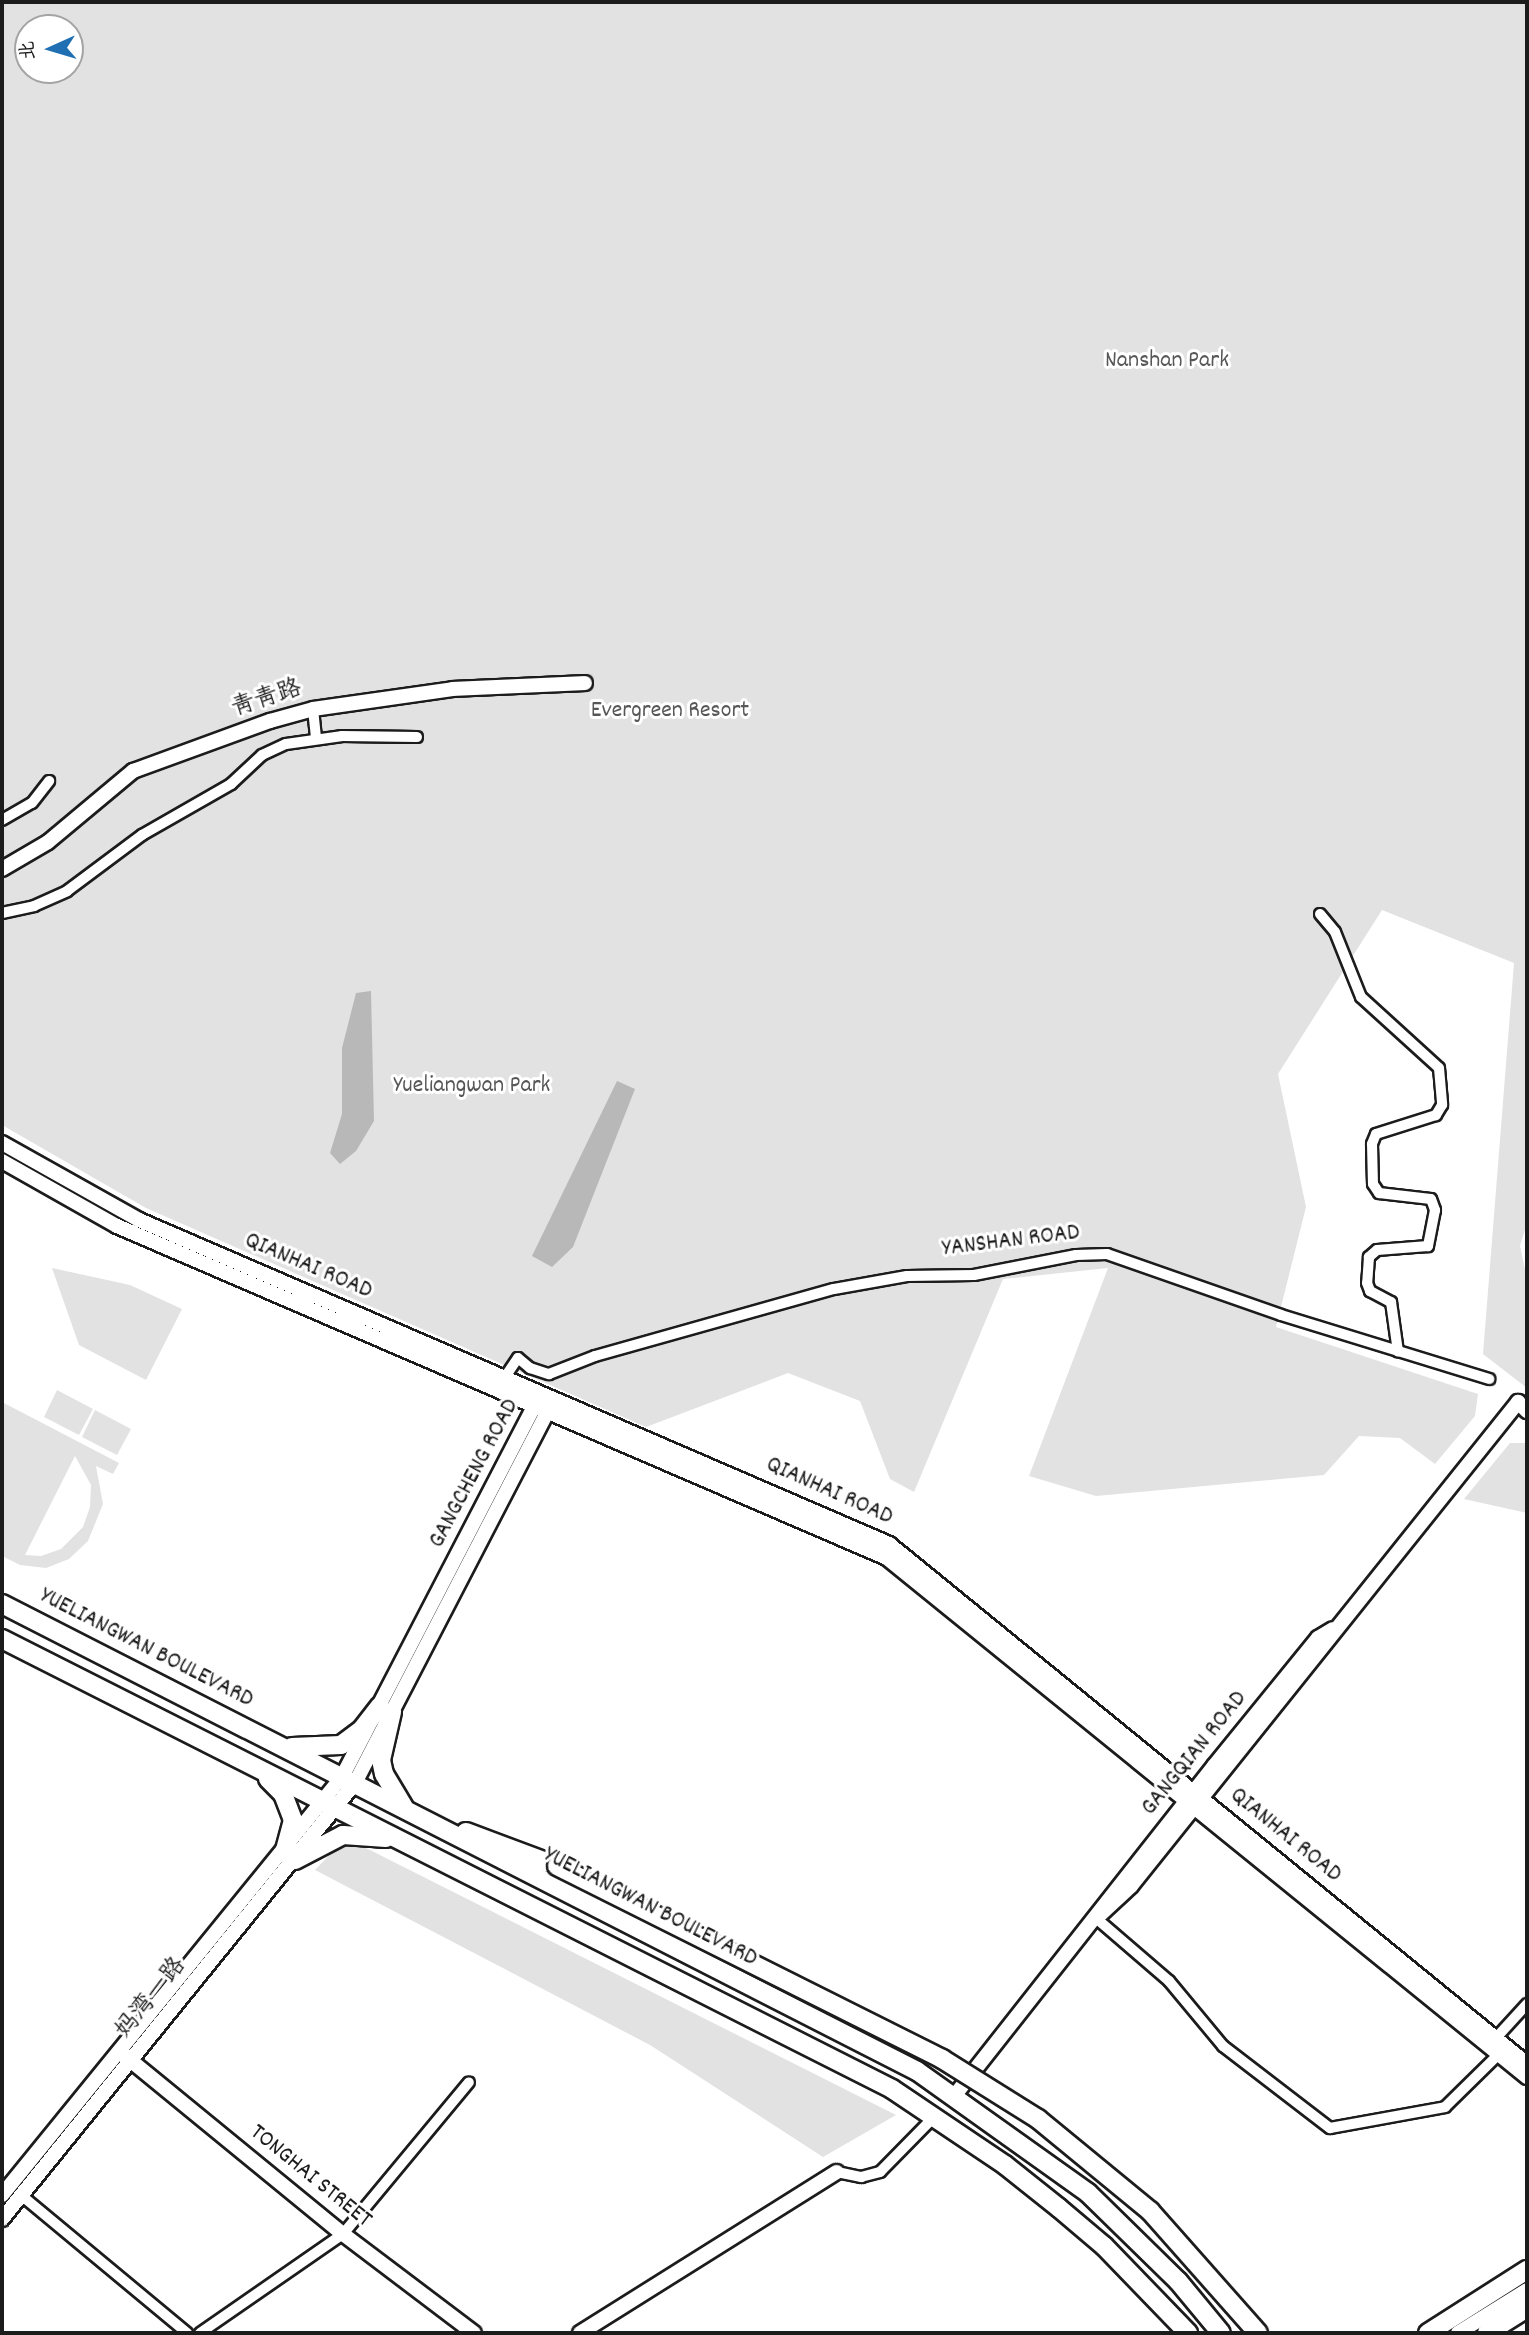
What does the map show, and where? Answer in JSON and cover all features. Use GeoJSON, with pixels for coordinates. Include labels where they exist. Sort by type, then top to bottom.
{"type":"FeatureCollection","features":[{"type":"Feature","properties":{"kind":"main road","name":"YUELIANGWAN BOULEVARD"},"geometry":{"type":"LineString","coordinates":[[2,1604],[349,1780],[417,1819],[890,2056],[955,2095],[1088,2193],[1178,2281],[1221,2333]]}},
{"type":"Feature","properties":{"kind":"main road"},"geometry":{"type":"LineString","coordinates":[[2,1639],[892,2088],[1005,2165],[1104,2246],[1188,2333]]}},
{"type":"Feature","properties":{"kind":"main road"},"geometry":{"type":"LineString","coordinates":[[271,1741],[311,1749],[341,1745],[386,1709]]}},
{"type":"Feature","properties":{"kind":"main road"},"geometry":{"type":"LineString","coordinates":[[386,1709],[381,1760],[390,1786],[417,1819],[445,1825],[558,1866],[942,2059],[1038,2119],[1150,2211],[1258,2333]]}},
{"type":"Feature","properties":{"kind":"main road"},"geometry":{"type":"LineString","coordinates":[[253,1765],[289,1805],[293,1820],[290,1857],[343,1835],[410,1845]]}},
{"type":"Feature","properties":{"kind":"main road"},"geometry":{"type":"LineString","coordinates":[[1427,2333],[1527,2270]]}},
{"type":"Feature","properties":{"kind":"main road"},"geometry":{"type":"LineString","coordinates":[[1487,2333],[1527,2308]]}},
{"type":"Feature","properties":{"kind":"street","name":"青青路"},"geometry":{"type":"LineString","coordinates":[[2,869],[48,842],[134,771],[313,709],[453,689],[585,683]]}},
{"type":"Feature","properties":{"kind":"street"},"geometry":{"type":"LineString","coordinates":[[313,709],[316,739]]}},
{"type":"Feature","properties":{"kind":"street"},"geometry":{"type":"LineString","coordinates":[[2,914],[34,906],[67,891],[142,835],[231,784],[262,755],[285,744],[316,739],[417,737]]}},
{"type":"Feature","properties":{"kind":"street"},"geometry":{"type":"LineString","coordinates":[[2,821],[32,803],[50,781]]}},
{"type":"Feature","properties":{"kind":"street"},"geometry":{"type":"LineString","coordinates":[[1320,914],[1335,932],[1361,997],[1439,1068],[1442,1105],[1436,1115],[1376,1133],[1372,1144],[1373,1184],[1379,1193],[1431,1199],[1435,1210],[1428,1245],[1377,1250],[1369,1256],[1367,1283],[1370,1291],[1391,1302],[1398,1352]]}},
{"type":"Feature","properties":{"kind":"street","name":"QIANHAI ROAD"},"geometry":{"type":"LineString","coordinates":[[2,1143],[139,1220],[889,1544],[1527,2077]]}},
{"type":"Feature","properties":{"kind":"street","name":"QIANHAI ROAD"},"geometry":{"type":"LineString","coordinates":[[2,1161],[117,1226],[887,1558],[1527,2064]]}},
{"type":"Feature","properties":{"kind":"street","name":"YANSHAN ROAD"},"geometry":{"type":"LineString","coordinates":[[505,1377],[517,1357],[530,1368],[549,1374],[595,1356],[834,1289],[906,1276],[974,1275],[1086,1255],[1126,1260],[1398,1352],[1489,1379]]}},
{"type":"Feature","properties":{"kind":"street","name":"GANGCHENG ROAD"},"geometry":{"type":"LineString","coordinates":[[331,1805],[349,1780],[548,1395]]}},
{"type":"Feature","properties":{"kind":"street","name":"GANGQIAN ROAD"},"geometry":{"type":"LineString","coordinates":[[955,2095],[1099,1917],[1131,1886],[1195,1799],[1327,1645],[1333,1629],[1523,1407]]}},
{"type":"Feature","properties":{"kind":"street","name":"妈湾一路"},"geometry":{"type":"LineString","coordinates":[[2,2195],[126,2056],[331,1805]]}},
{"type":"Feature","properties":{"kind":"street"},"geometry":{"type":"LineString","coordinates":[[1099,1917],[1169,1981],[1223,2046],[1330,2129],[1445,2107],[1499,2054]]}},
{"type":"Feature","properties":{"kind":"street"},"geometry":{"type":"LineString","coordinates":[[1496,2038],[1527,2004]]}},
{"type":"Feature","properties":{"kind":"street","name":"妈湾一路"},"geometry":{"type":"LineString","coordinates":[[2,2219],[126,2056]]}},
{"type":"Feature","properties":{"kind":"street","name":"TONGHAI STREET"},"geometry":{"type":"LineString","coordinates":[[126,2056],[343,2234],[474,2333]]}},
{"type":"Feature","properties":{"kind":"street"},"geometry":{"type":"LineString","coordinates":[[200,2333],[343,2234],[470,2082]]}},
{"type":"Feature","properties":{"kind":"street"},"geometry":{"type":"LineString","coordinates":[[580,2333],[838,2172],[861,2177],[880,2172],[935,2116]]}},
{"type":"Feature","properties":{"kind":"street"},"geometry":{"type":"LineString","coordinates":[[21,2195],[187,2333]]}},
{"type":"Feature","properties":{"kind":"street"},"geometry":{"type":"LineString","coordinates":[[1458,2333],[1527,2290]]}},
{"type":"Feature","properties":{"kind":"green space"},"geometry":{"type":"Polygon","coordinates":[[[2,2],[1527,2],[1527,1223],[1520,1246],[1527,1279],[1527,1388],[1483,1354],[1514,963],[1382,910],[1278,1074],[1306,1207],[1276,1327],[1478,1394],[1475,1416],[1435,1464],[1400,1438],[1359,1436],[1324,1475],[1096,1496],[1029,1476],[1108,1268],[1003,1279],[914,1492],[890,1479],[860,1401],[788,1373],[646,1427],[146,1208],[2,1125],[2,2]]]}},
{"type":"Feature","properties":{"kind":"green space"},"geometry":{"type":"Polygon","coordinates":[[[52,1268],[130,1285],[182,1309],[146,1380],[79,1345],[52,1268]]]}},
{"type":"Feature","properties":{"kind":"green space"},"geometry":{"type":"Polygon","coordinates":[[[57,1390],[93,1409],[79,1435],[44,1417],[57,1390]]]}},
{"type":"Feature","properties":{"kind":"green space"},"geometry":{"type":"Polygon","coordinates":[[[2,1402],[119,1463],[113,1474],[96,1466],[103,1504],[88,1541],[69,1559],[46,1568],[20,1565],[2,1556],[2,1402]],[[75,1456],[25,1555],[41,1556],[61,1549],[83,1527],[90,1507],[91,1485],[75,1456]]]}},
{"type":"Feature","properties":{"kind":"green space"},"geometry":{"type":"Polygon","coordinates":[[[95,1410],[131,1429],[117,1455],[82,1437],[95,1410]]]}},
{"type":"Feature","properties":{"kind":"green space"},"geometry":{"type":"Polygon","coordinates":[[[1510,1443],[1527,1443],[1527,1513],[1464,1499],[1510,1443]]]}},
{"type":"Feature","properties":{"kind":"green space"},"geometry":{"type":"Polygon","coordinates":[[[339,1845],[360,1845],[896,2115],[823,2157],[650,2045],[315,1870],[339,1845]]]}},
{"type":"Feature","properties":{"kind":"shaded area"},"geometry":{"type":"Polygon","coordinates":[[[371,991],[374,1121],[356,1151],[340,1164],[330,1153],[342,1114],[342,1048],[356,993],[371,991]]]}},
{"type":"Feature","properties":{"kind":"shaded area"},"geometry":{"type":"Polygon","coordinates":[[[617,1081],[635,1089],[573,1247],[552,1267],[532,1256],[617,1081]]]}},
{"type":"Feature","properties":{"kind":"park label","name":"Nanshan Park"},"geometry":{"type":"Point","coordinates":[1167,362]}},
{"type":"Feature","properties":{"kind":"park label","name":"Evergreen Resort"},"geometry":{"type":"Point","coordinates":[670,712]}},
{"type":"Feature","properties":{"kind":"park label","name":"Yueliangwan Park"},"geometry":{"type":"Point","coordinates":[472,1087]}}]}
